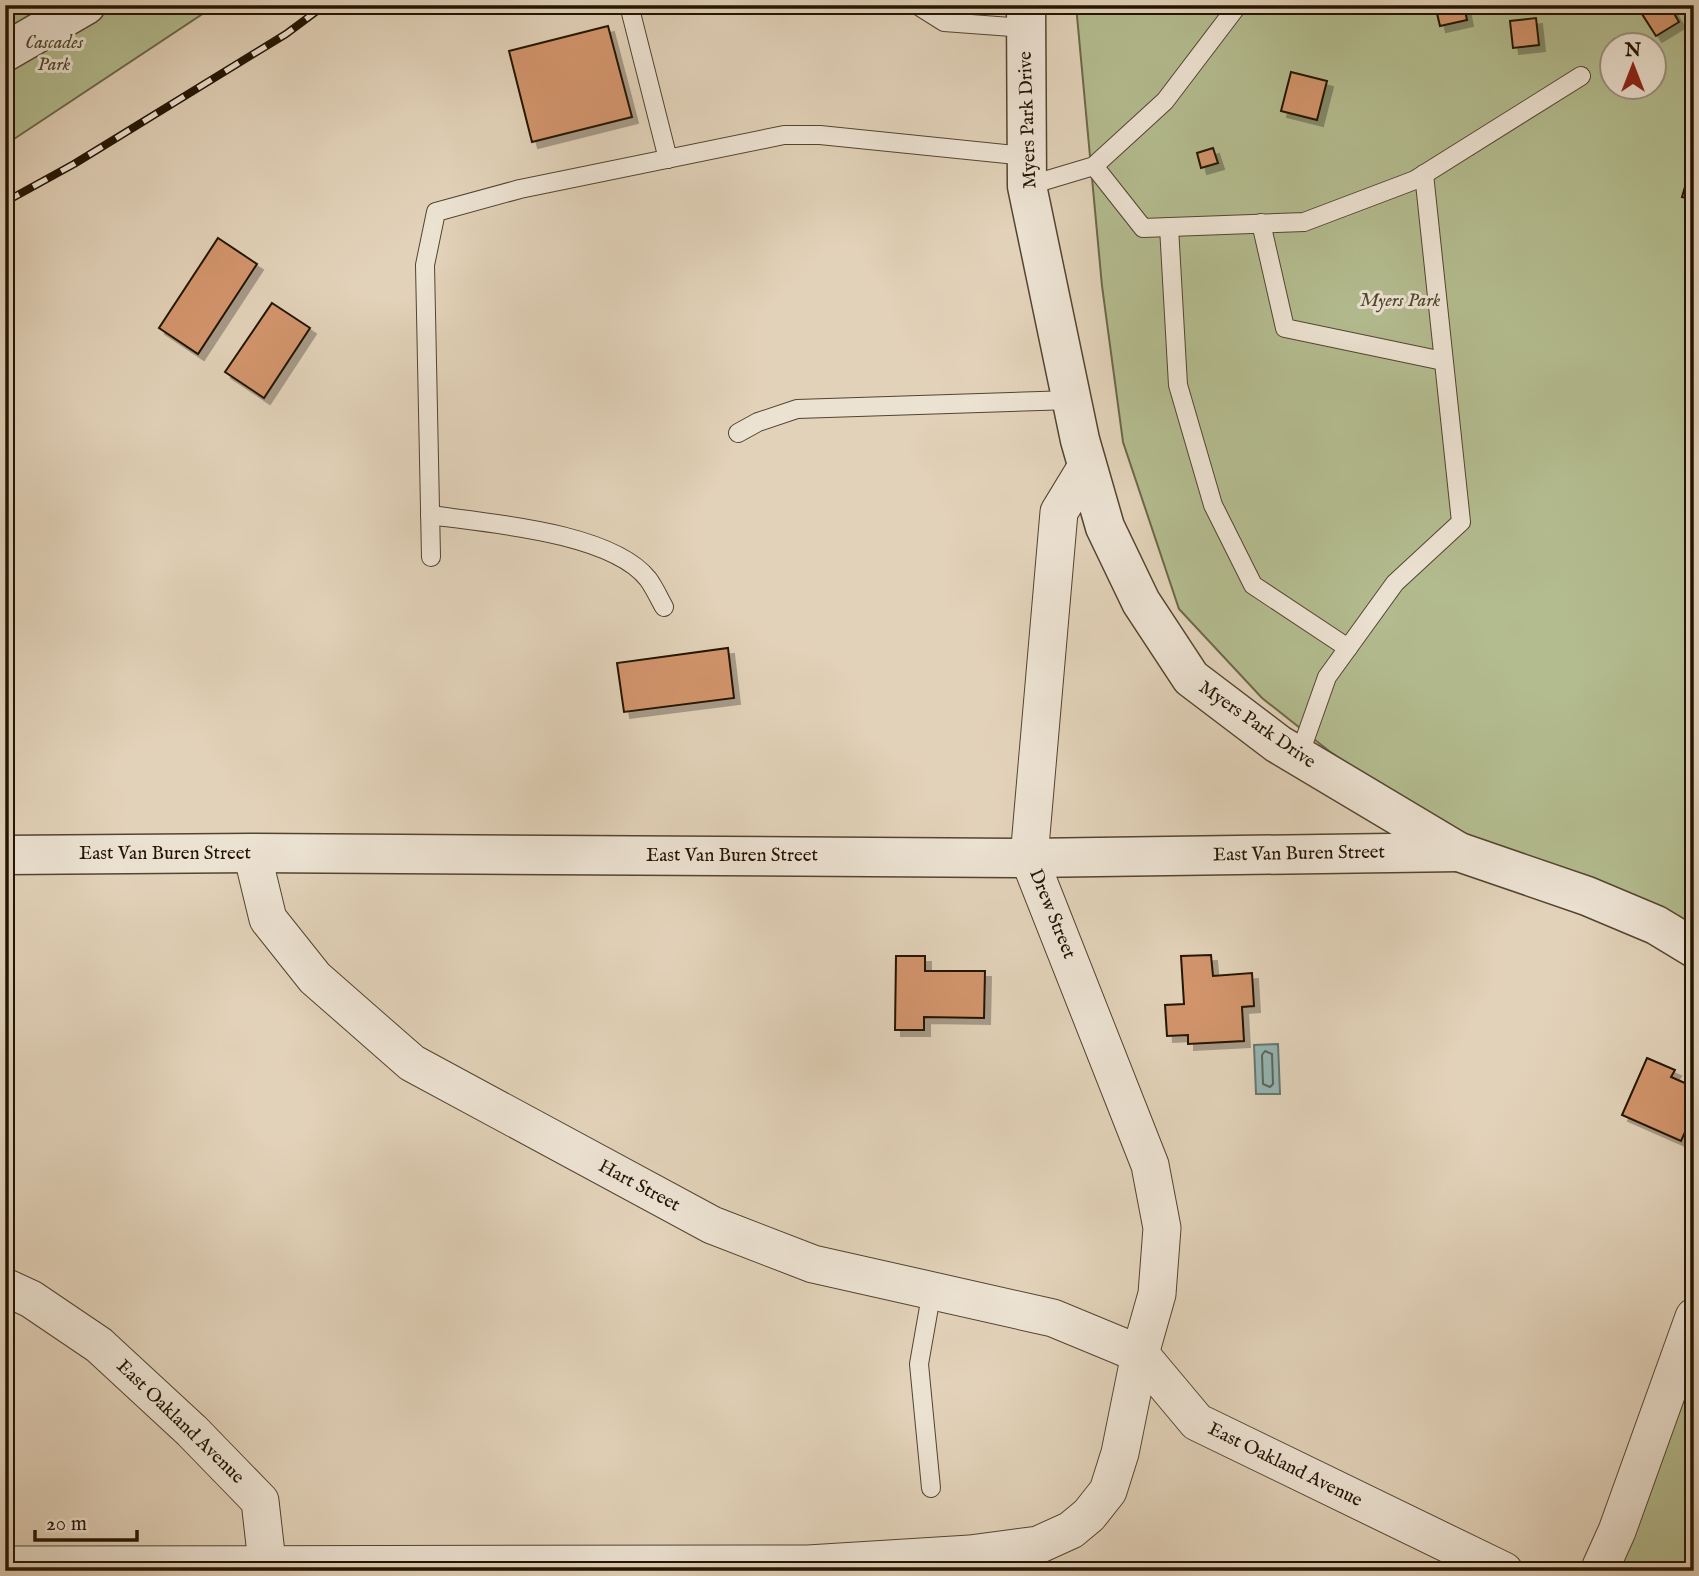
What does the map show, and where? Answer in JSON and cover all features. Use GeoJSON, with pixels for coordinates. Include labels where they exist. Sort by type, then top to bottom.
{"type":"FeatureCollection","features":[{"type":"Feature","properties":{"kind":"street"},"geometry":{"type":"LineString","coordinates":[[5,52],[86,5]]}},
{"type":"Feature","properties":{"kind":"street","name":"Myers Park Drive"},"geometry":{"type":"LineString","coordinates":[[1026,17],[1026,171],[1087,466],[1111,539],[1141,602],[1191,678],[1299,756],[1459,852],[1587,896],[1656,925],[1694,948]]}},
{"type":"Feature","properties":{"kind":"street","name":"Drew Street"},"geometry":{"type":"LineString","coordinates":[[1087,466],[1059,512],[1029,858],[1150,1165],[1162,1228],[1157,1294],[1140,1354]]}},
{"type":"Feature","properties":{"kind":"street","name":"East Van Buren Street"},"geometry":{"type":"LineString","coordinates":[[5,855],[252,853],[1029,858],[1459,852]]}},
{"type":"Feature","properties":{"kind":"street","name":"Hart Street"},"geometry":{"type":"LineString","coordinates":[[252,853],[268,919],[315,978],[412,1063],[712,1226],[813,1264],[1053,1318],[1140,1354]]}},
{"type":"Feature","properties":{"kind":"street","name":"East Oakland Avenue"},"geometry":{"type":"LineString","coordinates":[[5,1287],[31,1299],[100,1345],[192,1431],[260,1501],[268,1568]]}},
{"type":"Feature","properties":{"kind":"street"},"geometry":{"type":"LineString","coordinates":[[1599,1571],[1617,1531],[1694,1317]]}},
{"type":"Feature","properties":{"kind":"street"},"geometry":{"type":"LineString","coordinates":[[5,1565],[527,1568],[808,1564],[970,1554],[1038,1545],[1071,1530],[1089,1515],[1108,1490],[1120,1453],[1140,1354]]}},
{"type":"Feature","properties":{"kind":"street","name":"East Oakland Avenue"},"geometry":{"type":"LineString","coordinates":[[1140,1354],[1197,1422],[1504,1571]]}},
{"type":"Feature","properties":{"kind":"lane"},"geometry":{"type":"LineString","coordinates":[[629,5],[668,159]]}},
{"type":"Feature","properties":{"kind":"lane"},"geometry":{"type":"LineString","coordinates":[[917,5],[944,22],[1026,17]]}},
{"type":"Feature","properties":{"kind":"lane"},"geometry":{"type":"LineString","coordinates":[[431,557],[425,265],[436,212],[520,190],[784,135],[820,135],[1026,171],[1094,166],[1166,101],[1238,5]]}},
{"type":"Feature","properties":{"kind":"lane"},"geometry":{"type":"LineString","coordinates":[[1094,166],[1143,228],[1304,222],[1424,174],[1581,76]]}},
{"type":"Feature","properties":{"kind":"lane"},"geometry":{"type":"LineString","coordinates":[[1299,756],[1327,677],[1395,583],[1461,522],[1424,174]]}},
{"type":"Feature","properties":{"kind":"lane"},"geometry":{"type":"LineString","coordinates":[[1261,223],[1285,328],[1443,361]]}},
{"type":"Feature","properties":{"kind":"lane"},"geometry":{"type":"LineString","coordinates":[[1169,227],[1178,385],[1213,505],[1253,584],[1348,648]]}},
{"type":"Feature","properties":{"kind":"lane"},"geometry":{"type":"LineString","coordinates":[[738,433],[758,422],[797,410],[1072,400]]}},
{"type":"Feature","properties":{"kind":"lane"},"geometry":{"type":"LineString","coordinates":[[430,515],[523,528],[600,546],[647,577],[664,607]]}},
{"type":"Feature","properties":{"kind":"lane"},"geometry":{"type":"LineString","coordinates":[[931,1488],[919,1364],[932,1290]]}},
{"type":"Feature","properties":{"kind":"green space","name":"Cascades Park"},"geometry":{"type":"Polygon","coordinates":[[[5,5],[216,5],[5,145],[5,5]]]}},
{"type":"Feature","properties":{"kind":"green space","name":"Myers Park"},"geometry":{"type":"Polygon","coordinates":[[[1076,5],[1694,5],[1694,937],[1462,838],[1329,751],[1262,698],[1179,609],[1123,442],[1102,286],[1076,5]]]}},
{"type":"Feature","properties":{"kind":"green space"},"geometry":{"type":"Polygon","coordinates":[[[1694,1351],[1694,1571],[1616,1571],[1694,1351]]]}},
{"type":"Feature","properties":{"kind":"water"},"geometry":{"type":"Polygon","coordinates":[[[1278,1044],[1280,1094],[1256,1094],[1254,1045],[1278,1044]]]}},
{"type":"Feature","properties":{"kind":"building"},"geometry":{"type":"Polygon","coordinates":[[[1435,5],[1464,5],[1467,20],[1440,26],[1435,5]]]}},
{"type":"Feature","properties":{"kind":"building"},"geometry":{"type":"Polygon","coordinates":[[[1657,5],[1669,5],[1679,22],[1663,32],[1653,32],[1642,14],[1657,5]]]}},
{"type":"Feature","properties":{"kind":"building"},"geometry":{"type":"Polygon","coordinates":[[[1536,18],[1539,45],[1513,48],[1510,21],[1536,18]]]}},
{"type":"Feature","properties":{"kind":"building"},"geometry":{"type":"Polygon","coordinates":[[[608,26],[632,117],[532,142],[509,51],[608,26]]]}},
{"type":"Feature","properties":{"kind":"building"},"geometry":{"type":"Polygon","coordinates":[[[1291,72],[1327,81],[1317,120],[1281,111],[1291,72]]]}},
{"type":"Feature","properties":{"kind":"building"},"geometry":{"type":"Polygon","coordinates":[[[1213,148],[1218,163],[1201,168],[1197,153],[1213,148]]]}},
{"type":"Feature","properties":{"kind":"building"},"geometry":{"type":"Polygon","coordinates":[[[1694,160],[1694,200],[1682,197],[1694,160]]]}},
{"type":"Feature","properties":{"kind":"building"},"geometry":{"type":"Polygon","coordinates":[[[218,238],[257,264],[198,354],[159,328],[218,238]]]}},
{"type":"Feature","properties":{"kind":"building"},"geometry":{"type":"Polygon","coordinates":[[[272,303],[310,328],[264,398],[225,372],[272,303]]]}},
{"type":"Feature","properties":{"kind":"building"},"geometry":{"type":"Polygon","coordinates":[[[728,648],[734,698],[624,712],[617,663],[728,648]]]}},
{"type":"Feature","properties":{"kind":"building"},"geometry":{"type":"Polygon","coordinates":[[[1211,955],[1213,976],[1252,973],[1254,1006],[1242,1007],[1244,1041],[1188,1044],[1188,1035],[1167,1036],[1165,1005],[1184,1004],[1181,956],[1211,955]]]}},
{"type":"Feature","properties":{"kind":"building"},"geometry":{"type":"Polygon","coordinates":[[[896,956],[925,956],[925,971],[985,971],[984,1018],[924,1017],[924,1030],[895,1030],[896,956]]]}},
{"type":"Feature","properties":{"kind":"building"},"geometry":{"type":"Polygon","coordinates":[[[1647,1058],[1675,1070],[1671,1077],[1694,1087],[1694,1112],[1681,1141],[1622,1115],[1647,1058]]]}},
{"type":"Feature","properties":{"kind":"railway"},"geometry":{"type":"LineString","coordinates":[[5,202],[74,164],[286,34],[325,5]]}}]}
